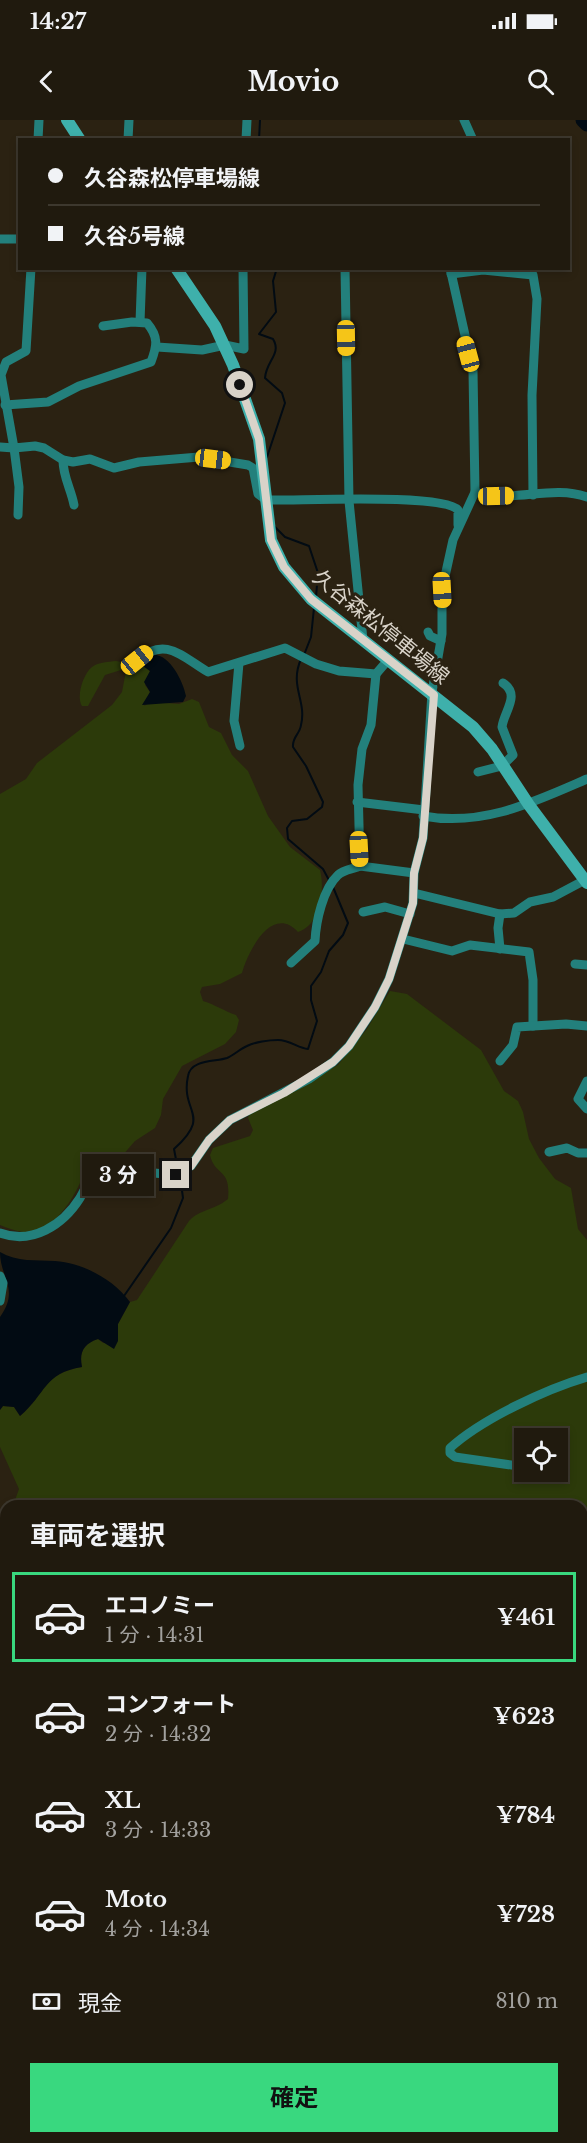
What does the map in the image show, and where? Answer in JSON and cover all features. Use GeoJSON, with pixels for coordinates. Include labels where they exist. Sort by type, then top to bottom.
{"type":"FeatureCollection","features":[{"type":"Feature","properties":{"kind":"main road"},"geometry":{"type":"LineString","coordinates":[[67,120],[79,138]]}},
{"type":"Feature","properties":{"kind":"main road","name":"久谷森松停車場線"},"geometry":{"type":"LineString","coordinates":[[177,270],[225,345],[259,439],[271,540],[284,567],[311,599],[473,727],[492,748],[529,805],[586,881]]}},
{"type":"Feature","properties":{"kind":"street"},"geometry":{"type":"LineString","coordinates":[[38,138],[39,120]]}},
{"type":"Feature","properties":{"kind":"street"},"geometry":{"type":"LineString","coordinates":[[128,138],[129,120]]}},
{"type":"Feature","properties":{"kind":"street"},"geometry":{"type":"LineString","coordinates":[[246,120],[246,138]]}},
{"type":"Feature","properties":{"kind":"street"},"geometry":{"type":"LineString","coordinates":[[464,120],[472,138]]}},
{"type":"Feature","properties":{"kind":"street"},"geometry":{"type":"LineString","coordinates":[[0,238],[18,239]]}},
{"type":"Feature","properties":{"kind":"street"},"geometry":{"type":"LineString","coordinates":[[18,515],[20,487],[1,391],[1,375],[6,362],[26,351],[34,270]]}},
{"type":"Feature","properties":{"kind":"street"},"geometry":{"type":"LineString","coordinates":[[140,322],[142,270]]}},
{"type":"Feature","properties":{"kind":"street"},"geometry":{"type":"LineString","coordinates":[[157,347],[202,350],[225,345],[244,349],[243,270]]}},
{"type":"Feature","properties":{"kind":"street"},"geometry":{"type":"LineString","coordinates":[[345,270],[349,501],[363,640]]}},
{"type":"Feature","properties":{"kind":"street"},"geometry":{"type":"LineString","coordinates":[[457,527],[475,492],[472,371],[450,271],[531,272],[537,299],[532,395],[533,495]]}},
{"type":"Feature","properties":{"kind":"street"},"geometry":{"type":"LineString","coordinates":[[5,405],[48,402],[79,386],[151,362],[157,347],[153,330],[147,323],[103,326]]}},
{"type":"Feature","properties":{"kind":"street"},"geometry":{"type":"LineString","coordinates":[[0,447],[35,446],[44,448],[63,460],[73,462],[90,459],[114,468],[139,462],[199,457],[227,460],[253,468],[258,494],[266,500],[407,499],[450,503],[458,510],[457,527],[442,590],[441,641],[432,692],[434,695],[423,838],[414,873],[414,893],[403,939],[389,979],[375,1007],[349,1046],[333,1062],[309,1079],[230,1120],[209,1140],[191,1166],[179,1174],[132,1172],[96,1174],[69,1211],[41,1233],[20,1238],[0,1233]]}},
{"type":"Feature","properties":{"kind":"street"},"geometry":{"type":"LineString","coordinates":[[63,460],[65,478],[74,505]]}},
{"type":"Feature","properties":{"kind":"street"},"geometry":{"type":"LineString","coordinates":[[475,492],[496,496],[566,493],[587,497]]}},
{"type":"Feature","properties":{"kind":"street"},"geometry":{"type":"LineString","coordinates":[[428,632],[430,636],[441,641]]}},
{"type":"Feature","properties":{"kind":"street"},"geometry":{"type":"LineString","coordinates":[[137,660],[150,649],[164,647],[208,672],[285,648],[316,664],[339,671],[376,675]]}},
{"type":"Feature","properties":{"kind":"street"},"geometry":{"type":"LineString","coordinates":[[360,866],[357,801],[362,749],[371,725],[376,675],[388,660]]}},
{"type":"Feature","properties":{"kind":"street"},"geometry":{"type":"LineString","coordinates":[[239,663],[234,721],[240,746]]}},
{"type":"Feature","properties":{"kind":"street"},"geometry":{"type":"LineString","coordinates":[[478,772],[502,765],[512,759],[513,755],[502,727],[512,700],[511,692],[503,683]]}},
{"type":"Feature","properties":{"kind":"street"},"geometry":{"type":"LineString","coordinates":[[357,801],[469,819],[529,805],[587,779]]}},
{"type":"Feature","properties":{"kind":"street"},"geometry":{"type":"LineString","coordinates":[[291,963],[315,941],[318,920],[332,884],[339,873],[360,866],[414,873]]}},
{"type":"Feature","properties":{"kind":"street"},"geometry":{"type":"LineString","coordinates":[[414,893],[500,914],[514,913],[530,902],[553,897],[586,881]]}},
{"type":"Feature","properties":{"kind":"street"},"geometry":{"type":"LineString","coordinates":[[363,912],[385,907],[410,914]]}},
{"type":"Feature","properties":{"kind":"street"},"geometry":{"type":"LineString","coordinates":[[500,914],[498,928],[500,949]]}},
{"type":"Feature","properties":{"kind":"street"},"geometry":{"type":"LineString","coordinates":[[403,939],[452,951],[470,945],[529,952],[533,980],[533,1026]]}},
{"type":"Feature","properties":{"kind":"street"},"geometry":{"type":"LineString","coordinates":[[575,964],[587,965]]}},
{"type":"Feature","properties":{"kind":"street"},"geometry":{"type":"LineString","coordinates":[[500,1061],[513,1045],[518,1027],[587,1026]]}},
{"type":"Feature","properties":{"kind":"street"},"geometry":{"type":"LineString","coordinates":[[587,1081],[578,1099],[587,1109]]}},
{"type":"Feature","properties":{"kind":"street"},"geometry":{"type":"LineString","coordinates":[[549,1152],[567,1148],[578,1153],[587,1153]]}},
{"type":"Feature","properties":{"kind":"street"},"geometry":{"type":"LineString","coordinates":[[0,1276],[3,1283],[0,1301]]}},
{"type":"Feature","properties":{"kind":"street"},"geometry":{"type":"LineString","coordinates":[[514,1465],[455,1457],[450,1453],[450,1448],[473,1430],[546,1390],[587,1377]]}},
{"type":"Feature","properties":{"kind":"green space"},"geometry":{"type":"Polygon","coordinates":[[[116,661],[143,666],[150,671],[145,685],[150,692],[144,706],[151,702],[179,704],[192,699],[199,702],[209,727],[221,733],[232,755],[248,771],[268,816],[290,847],[320,870],[322,887],[320,906],[312,922],[298,932],[288,925],[279,924],[270,927],[256,943],[242,973],[220,984],[202,987],[200,992],[203,1001],[236,1015],[239,1020],[236,1032],[225,1044],[182,1066],[163,1099],[161,1115],[155,1128],[135,1141],[115,1164],[83,1176],[68,1205],[53,1221],[34,1231],[23,1232],[0,1225],[0,794],[26,779],[37,763],[112,705],[122,692],[126,671],[121,670],[105,675],[88,706],[82,706],[80,692],[86,675],[92,667],[116,661]]]}},
{"type":"Feature","properties":{"kind":"green space"},"geometry":{"type":"Polygon","coordinates":[[[390,991],[407,994],[481,1050],[504,1091],[518,1101],[529,1139],[539,1158],[555,1179],[571,1188],[578,1229],[587,1240],[587,1500],[15,1500],[19,1489],[0,1447],[0,1410],[3,1406],[14,1407],[20,1416],[51,1380],[59,1374],[82,1367],[81,1357],[86,1346],[98,1339],[103,1343],[118,1341],[118,1324],[130,1302],[137,1300],[189,1221],[228,1199],[225,1177],[215,1167],[210,1155],[213,1148],[250,1136],[253,1130],[248,1118],[251,1111],[338,1065],[367,1029],[390,991]]]}},
{"type":"Feature","properties":{"kind":"shaded area"},"geometry":{"type":"Polygon","coordinates":[[[151,655],[164,658],[174,669],[186,696],[183,702],[142,705],[150,692],[144,682],[150,671],[143,666],[151,655]]]}},
{"type":"Feature","properties":{"kind":"shaded area"},"geometry":{"type":"Polygon","coordinates":[[[0,1252],[20,1259],[66,1262],[87,1269],[106,1279],[130,1302],[118,1324],[118,1341],[114,1349],[98,1339],[86,1346],[81,1357],[82,1367],[69,1370],[53,1379],[20,1416],[14,1407],[3,1406],[0,1410],[0,1317],[6,1307],[9,1291],[0,1252]]]}},
{"type":"Feature","properties":{"kind":"waterway"},"geometry":{"type":"LineString","coordinates":[[259,138],[260,120]]}},
{"type":"Feature","properties":{"kind":"waterway"},"geometry":{"type":"LineString","coordinates":[[583,120],[587,124]]}},
{"type":"Feature","properties":{"kind":"waterway"},"geometry":{"type":"LineString","coordinates":[[267,457],[285,403],[282,393],[265,378],[275,353],[275,344],[273,339],[259,334],[276,312],[273,281],[276,270]]}},
{"type":"Feature","properties":{"kind":"waterway"},"geometry":{"type":"LineString","coordinates":[[275,527],[285,537],[309,546],[318,573],[316,597]]}},
{"type":"Feature","properties":{"kind":"waterway"},"geometry":{"type":"LineString","coordinates":[[304,655],[311,637],[314,608]]}},
{"type":"Feature","properties":{"kind":"waterway"},"geometry":{"type":"LineString","coordinates":[[301,659],[297,685],[302,716],[293,747],[306,766],[323,802],[322,807],[307,819],[292,821],[287,828],[288,839],[323,869],[330,882]]}},
{"type":"Feature","properties":{"kind":"waterway"},"geometry":{"type":"LineString","coordinates":[[178,1170],[174,1149],[192,1128],[193,1113],[187,1088],[188,1076],[194,1067],[204,1062],[227,1058],[247,1046],[266,1041],[282,1040],[308,1049],[317,1021],[311,1000],[311,986],[321,972],[329,951],[343,935],[348,923],[333,887]]}},
{"type":"Feature","properties":{"kind":"waterway"},"geometry":{"type":"LineString","coordinates":[[124,1296],[171,1228],[183,1198],[180,1176]]}},
{"type":"Feature","properties":{"kind":"route"},"geometry":{"type":"LineString","coordinates":[[176,1175],[191,1166],[209,1140],[230,1120],[309,1079],[333,1062],[349,1046],[375,1007],[389,979],[413,903],[414,873],[423,838],[434,695],[311,599],[284,567],[271,540],[259,439],[240,385]]}}]}
